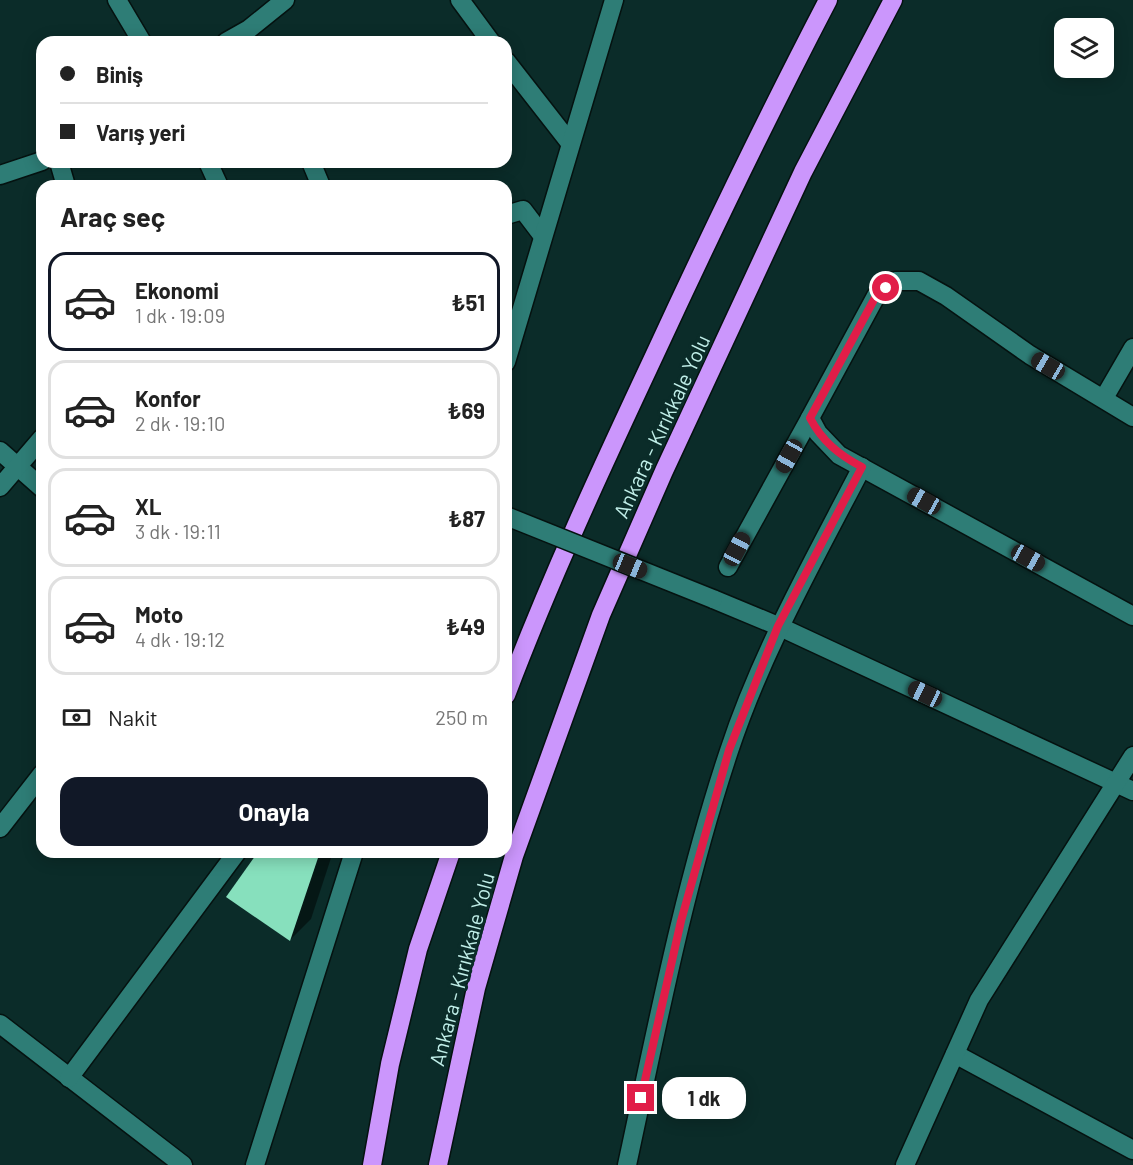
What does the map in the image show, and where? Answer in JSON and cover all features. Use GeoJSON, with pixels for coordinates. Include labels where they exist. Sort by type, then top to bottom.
{"type":"FeatureCollection","features":[{"type":"Feature","properties":{"kind":"highway","name":"Ankara - Kırıkkale Yolu"},"geometry":{"type":"LineString","coordinates":[[512,679],[547,588],[610,450],[757,135],[828,0]]}},
{"type":"Feature","properties":{"kind":"highway","name":"Ankara - Kırıkkale Yolu"},"geometry":{"type":"LineString","coordinates":[[438,1165],[476,988],[514,856],[601,615],[664,471],[803,172],[893,0]]}},
{"type":"Feature","properties":{"kind":"highway","name":"Ankara - Kırıkkale Yolu"},"geometry":{"type":"LineString","coordinates":[[372,1165],[390,1064],[418,949],[449,858]]}},
{"type":"Feature","properties":{"kind":"street"},"geometry":{"type":"LineString","coordinates":[[117,0],[138,36]]}},
{"type":"Feature","properties":{"kind":"street"},"geometry":{"type":"LineString","coordinates":[[252,36],[285,0]]}},
{"type":"Feature","properties":{"kind":"street"},"geometry":{"type":"LineString","coordinates":[[460,0],[487,36]]}},
{"type":"Feature","properties":{"kind":"street"},"geometry":{"type":"LineString","coordinates":[[512,341],[614,0]]}},
{"type":"Feature","properties":{"kind":"street"},"geometry":{"type":"LineString","coordinates":[[512,68],[570,142]]}},
{"type":"Feature","properties":{"kind":"street"},"geometry":{"type":"LineString","coordinates":[[0,175],[36,163]]}},
{"type":"Feature","properties":{"kind":"street"},"geometry":{"type":"LineString","coordinates":[[512,213],[523,210],[542,235]]}},
{"type":"Feature","properties":{"kind":"street"},"geometry":{"type":"LineString","coordinates":[[728,567],[876,296],[895,281],[919,281],[946,296],[1030,355],[1133,417]]}},
{"type":"Feature","properties":{"kind":"street"},"geometry":{"type":"LineString","coordinates":[[1104,398],[1133,348]]}},
{"type":"Feature","properties":{"kind":"street"},"geometry":{"type":"LineString","coordinates":[[810,418],[818,433],[839,455],[1133,616]]}},
{"type":"Feature","properties":{"kind":"street"},"geometry":{"type":"LineString","coordinates":[[0,488],[36,444]]}},
{"type":"Feature","properties":{"kind":"street"},"geometry":{"type":"LineString","coordinates":[[0,451],[36,483]]}},
{"type":"Feature","properties":{"kind":"street"},"geometry":{"type":"LineString","coordinates":[[627,1165],[684,909],[729,750],[778,626],[862,467]]}},
{"type":"Feature","properties":{"kind":"street"},"geometry":{"type":"LineString","coordinates":[[512,518],[778,626],[1133,791]]}},
{"type":"Feature","properties":{"kind":"street"},"geometry":{"type":"LineString","coordinates":[[904,1165],[979,1000],[1133,756]]}},
{"type":"Feature","properties":{"kind":"street"},"geometry":{"type":"LineString","coordinates":[[0,828],[36,782]]}},
{"type":"Feature","properties":{"kind":"street"},"geometry":{"type":"LineString","coordinates":[[69,1078],[233,858]]}},
{"type":"Feature","properties":{"kind":"street"},"geometry":{"type":"LineString","coordinates":[[255,1165],[352,858]]}},
{"type":"Feature","properties":{"kind":"street"},"geometry":{"type":"LineString","coordinates":[[0,1024],[183,1165]]}},
{"type":"Feature","properties":{"kind":"street"},"geometry":{"type":"LineString","coordinates":[[955,1054],[1133,1150]]}},
{"type":"Feature","properties":{"kind":"building"},"geometry":{"type":"Polygon","coordinates":[[[254,858],[318,858],[290,941],[226,897],[254,858]]]}},
{"type":"Feature","properties":{"kind":"route"},"geometry":{"type":"LineString","coordinates":[[641,1098],[681,921],[729,750],[778,626],[862,467],[839,455],[818,433],[810,418],[876,296],[886,288]]}}]}
